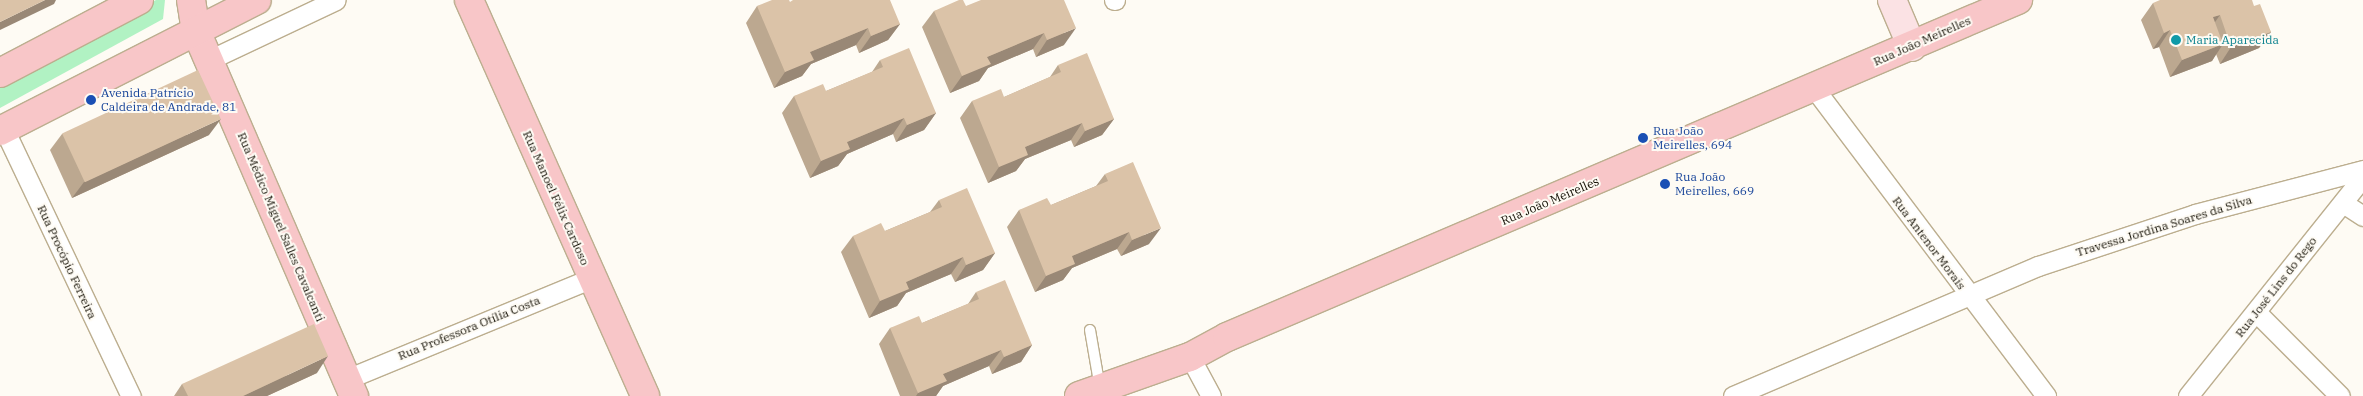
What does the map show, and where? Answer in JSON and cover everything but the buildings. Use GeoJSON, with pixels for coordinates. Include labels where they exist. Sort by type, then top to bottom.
{"type":"FeatureCollection","features":[{"type":"Feature","properties":{"kind":"main road"},"geometry":{"type":"LineString","coordinates":[[0,73],[138,0]]}},
{"type":"Feature","properties":{"kind":"main road","name":"Rua Médico Miguel Salles Cavalcanti"},"geometry":{"type":"LineString","coordinates":[[191,0],[196,31],[350,387]]}},
{"type":"Feature","properties":{"kind":"main road"},"geometry":{"type":"LineString","coordinates":[[2,130],[257,0]]}},
{"type":"Feature","properties":{"kind":"main road","name":"Rua Manoel Félix Cardoso"},"geometry":{"type":"LineString","coordinates":[[469,0],[645,396]]}},
{"type":"Feature","properties":{"kind":"main road","name":"Rua João Meirelles"},"geometry":{"type":"LineString","coordinates":[[1090,392],[1190,357],[1228,337],[1912,47],[2018,0]]}},
{"type":"Feature","properties":{"kind":"street"},"geometry":{"type":"LineString","coordinates":[[209,60],[336,0]]}},
{"type":"Feature","properties":{"kind":"street"},"geometry":{"type":"LineString","coordinates":[[1892,0],[1912,47]]}},
{"type":"Feature","properties":{"kind":"street","name":"Rua Antenor Morais"},"geometry":{"type":"LineString","coordinates":[[1814,88],[2046,396]]}},
{"type":"Feature","properties":{"kind":"street","name":"Rua Procópio Ferreira"},"geometry":{"type":"LineString","coordinates":[[2,130],[131,396]]}},
{"type":"Feature","properties":{"kind":"street","name":"Travessa Jordina Soares da Silva"},"geometry":{"type":"LineString","coordinates":[[1733,396],[1970,297],[2038,266],[2195,214],[2363,170]]}},
{"type":"Feature","properties":{"kind":"street","name":"Rua José Lins do Rego"},"geometry":{"type":"LineString","coordinates":[[2188,396],[2257,314],[2363,177]]}},
{"type":"Feature","properties":{"kind":"street"},"geometry":{"type":"LineString","coordinates":[[2343,203],[2363,216]]}},
{"type":"Feature","properties":{"kind":"street","name":"Rua Professora Otília Costa"},"geometry":{"type":"LineString","coordinates":[[350,387],[592,278]]}},
{"type":"Feature","properties":{"kind":"street"},"geometry":{"type":"LineString","coordinates":[[2257,314],[2340,396]]}},
{"type":"Feature","properties":{"kind":"street"},"geometry":{"type":"LineString","coordinates":[[1190,357],[1211,396]]}},
{"type":"Feature","properties":{"kind":"lane"},"geometry":{"type":"LineString","coordinates":[[1090,330],[1090,392]]}},
{"type":"Feature","properties":{"kind":"green space"},"geometry":{"type":"Polygon","coordinates":[[[156,0],[165,0],[163,19],[0,108],[0,84],[156,0]]]}},
{"type":"Feature","properties":{"kind":"place","name":"Maria Aparecida"},"geometry":{"type":"Point","coordinates":[2176,40]}},
{"type":"Feature","properties":{"kind":"place","name":"Avenida Patrício Caldeira de Andrade, 81"},"geometry":{"type":"Point","coordinates":[91,100]}},
{"type":"Feature","properties":{"kind":"place","name":"Rua João Meirelles, 694"},"geometry":{"type":"Point","coordinates":[1643,138]}},
{"type":"Feature","properties":{"kind":"place","name":"Rua João Meirelles, 669"},"geometry":{"type":"Point","coordinates":[1665,184]}}]}
